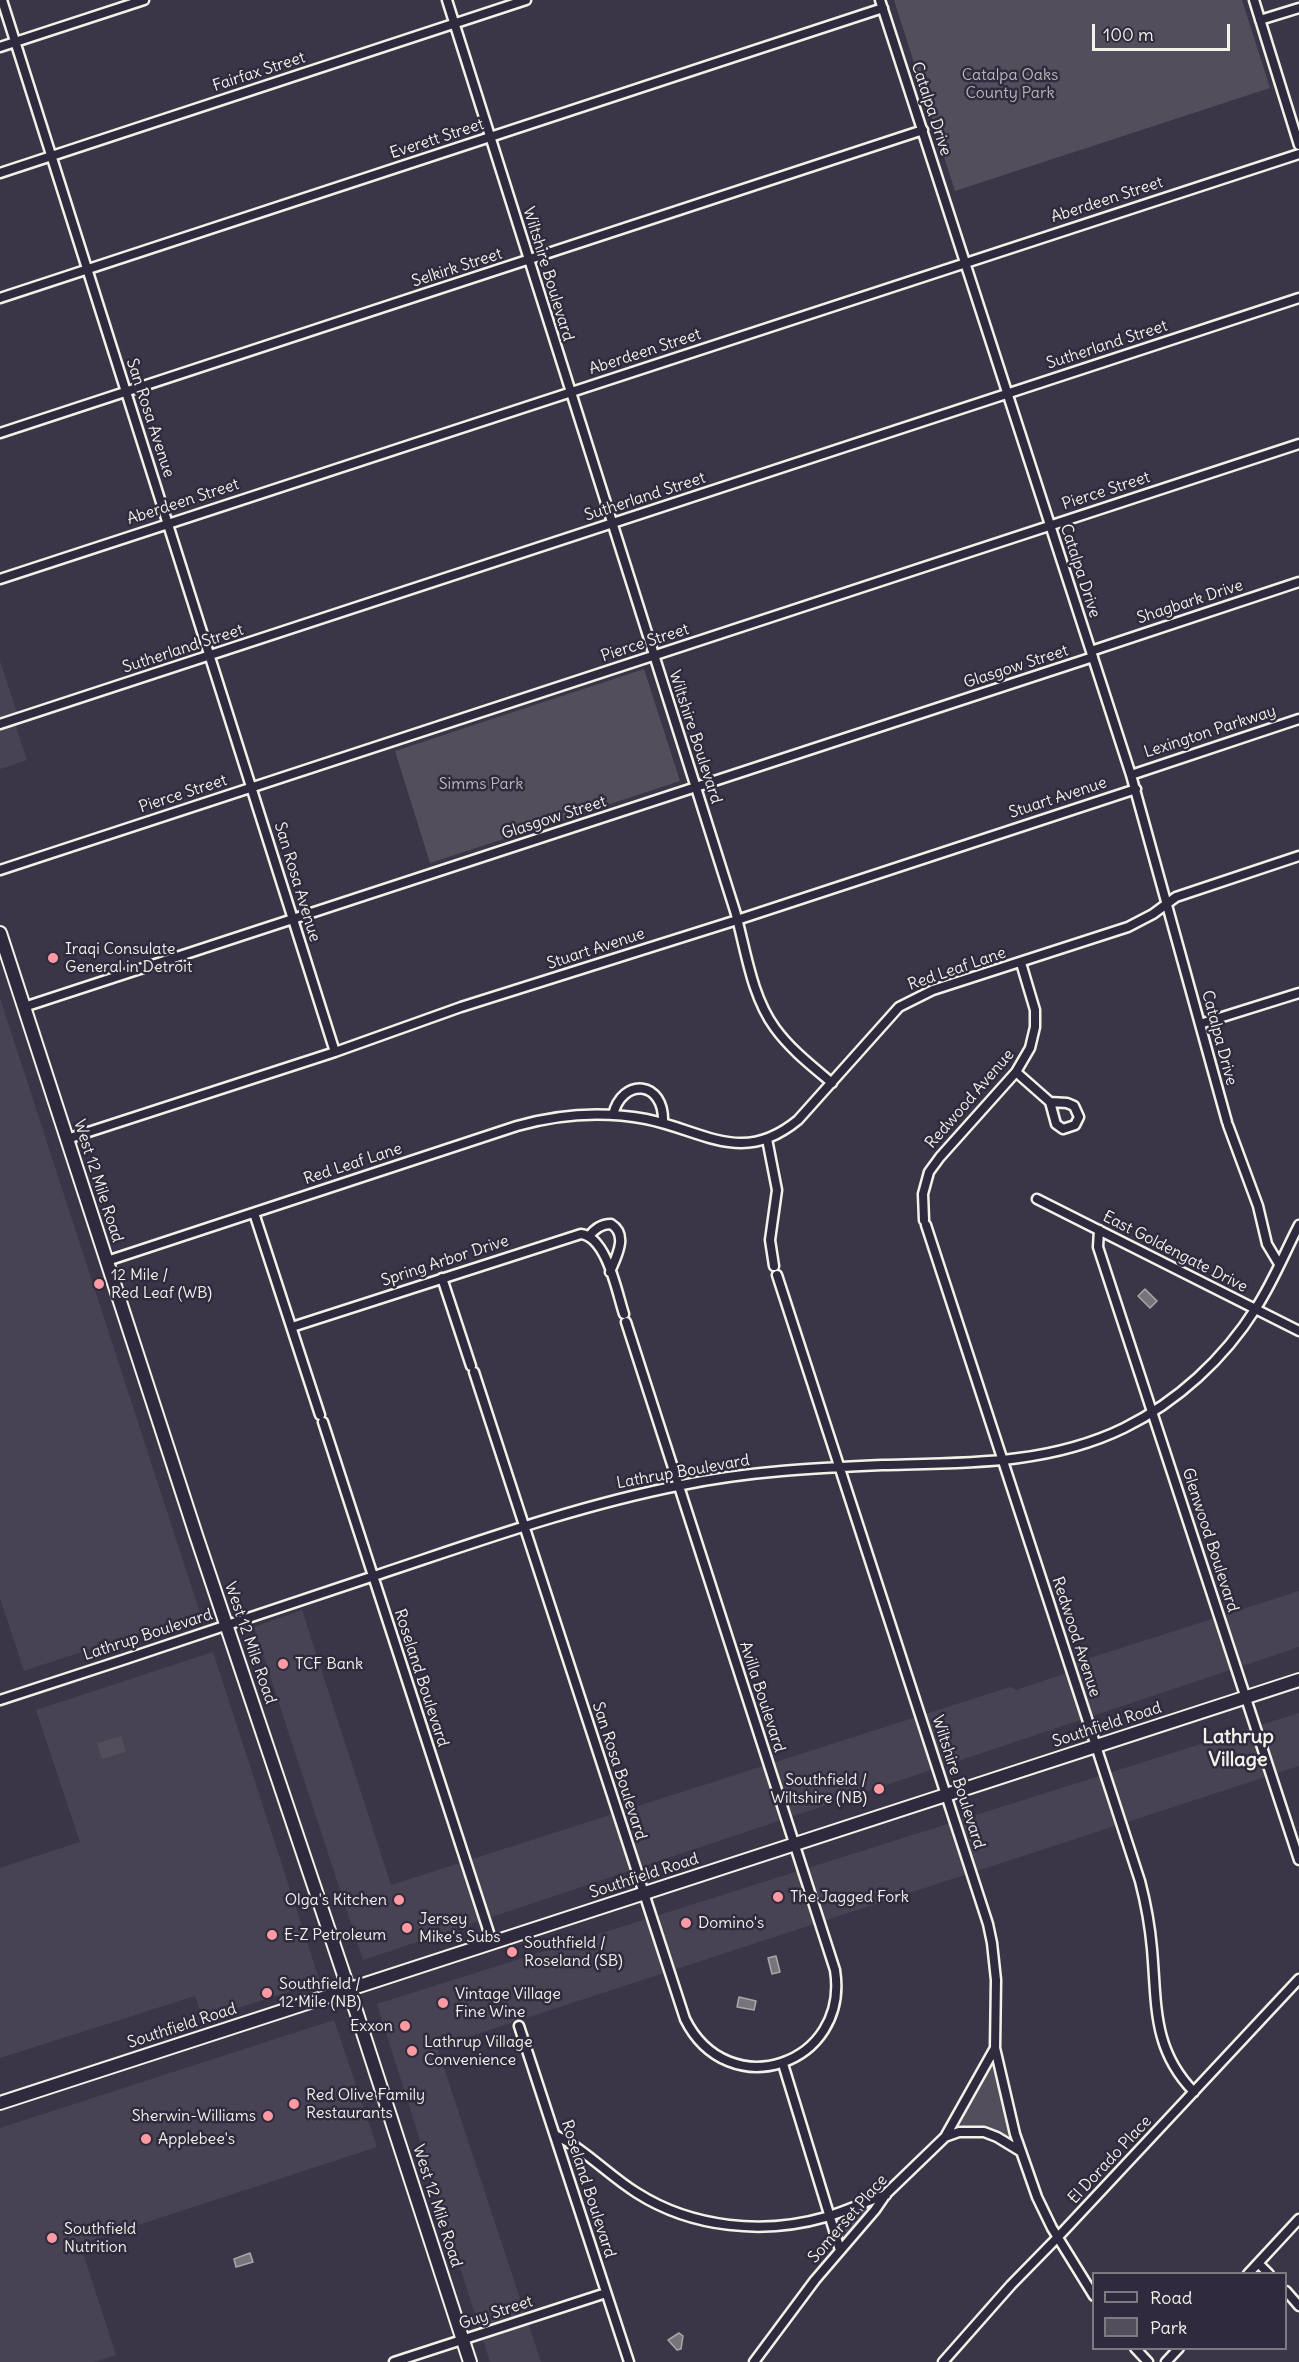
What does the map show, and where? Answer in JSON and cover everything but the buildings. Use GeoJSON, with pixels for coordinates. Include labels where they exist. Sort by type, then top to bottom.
{"type":"FeatureCollection","features":[{"type":"Feature","properties":{"kind":"main road","name":"West 12 Mile Road"},"geometry":{"type":"LineString","coordinates":[[1,939],[349,1989],[470,2362]]}},
{"type":"Feature","properties":{"kind":"main road","name":"Southfield Road"},"geometry":{"type":"LineString","coordinates":[[0,2103],[1299,1680]]}},
{"type":"Feature","properties":{"kind":"street","name":"San Rosa Avenue"},"geometry":{"type":"LineString","coordinates":[[2,0],[335,1052]]}},
{"type":"Feature","properties":{"kind":"street"},"geometry":{"type":"LineString","coordinates":[[0,47],[144,0]]}},
{"type":"Feature","properties":{"kind":"street","name":"Wiltshire Boulevard"},"geometry":{"type":"LineString","coordinates":[[447,0],[737,920],[755,987],[767,1016],[786,1041],[832,1083]]}},
{"type":"Feature","properties":{"kind":"street","name":"Fairfax Street"},"geometry":{"type":"LineString","coordinates":[[0,173],[526,0]]}},
{"type":"Feature","properties":{"kind":"street"},"geometry":{"type":"LineString","coordinates":[[1254,0],[1299,145]]}},
{"type":"Feature","properties":{"kind":"street","name":"Catalpa Drive"},"geometry":{"type":"LineString","coordinates":[[881,4],[1136,789],[1227,1124],[1258,1206],[1267,1244],[1279,1264]]}},
{"type":"Feature","properties":{"kind":"street","name":"Everett Street"},"geometry":{"type":"LineString","coordinates":[[0,298],[489,137],[881,4]]}},
{"type":"Feature","properties":{"kind":"street"},"geometry":{"type":"LineString","coordinates":[[1260,20],[1299,8]]}},
{"type":"Feature","properties":{"kind":"street","name":"Selkirk Street"},"geometry":{"type":"LineString","coordinates":[[0,433],[923,130]]}},
{"type":"Feature","properties":{"kind":"street","name":"Aberdeen Street"},"geometry":{"type":"LineString","coordinates":[[0,579],[1299,154]]}},
{"type":"Feature","properties":{"kind":"street","name":"Sutherland Street"},"geometry":{"type":"LineString","coordinates":[[0,724],[1299,298]]}},
{"type":"Feature","properties":{"kind":"street","name":"Pierce Street"},"geometry":{"type":"LineString","coordinates":[[0,870],[1299,444]]}},
{"type":"Feature","properties":{"kind":"street","name":"Shagbark Drive"},"geometry":{"type":"LineString","coordinates":[[1092,654],[1299,582]]}},
{"type":"Feature","properties":{"kind":"street","name":"Glasgow Street"},"geometry":{"type":"LineString","coordinates":[[24,1007],[293,920],[1092,654]]}},
{"type":"Feature","properties":{"kind":"street","name":"Lexington Parkway"},"geometry":{"type":"LineString","coordinates":[[1131,774],[1299,719]]}},
{"type":"Feature","properties":{"kind":"street","name":"Stuart Avenue"},"geometry":{"type":"LineString","coordinates":[[67,1139],[335,1052],[461,1007],[737,920],[1136,789]]}},
{"type":"Feature","properties":{"kind":"street","name":"Red Leaf Lane"},"geometry":{"type":"LineString","coordinates":[[107,1261],[529,1122],[574,1115],[613,1115],[663,1123],[728,1142],[755,1143],[767,1139],[798,1120],[899,1007],[933,990],[1128,927],[1153,914],[1176,897],[1299,856]]}},
{"type":"Feature","properties":{"kind":"street","name":"Redwood Avenue"},"geometry":{"type":"LineString","coordinates":[[1021,963],[1032,995],[1036,1019],[1030,1048],[1016,1072],[929,1172],[922,1194],[925,1222],[1146,1904],[1158,2029],[1172,2063],[1194,2092]]}},
{"type":"Feature","properties":{"kind":"street"},"geometry":{"type":"LineString","coordinates":[[1200,1024],[1299,993]]}},
{"type":"Feature","properties":{"kind":"street"},"geometry":{"type":"LineString","coordinates":[[1016,1072],[1050,1102]]}},
{"type":"Feature","properties":{"kind":"street"},"geometry":{"type":"LineString","coordinates":[[613,1115],[623,1095],[631,1090],[643,1089],[652,1092],[660,1099],[663,1123]]}},
{"type":"Feature","properties":{"kind":"street"},"geometry":{"type":"LineString","coordinates":[[767,1139],[777,1190],[770,1240],[774,1266]]}},
{"type":"Feature","properties":{"kind":"street","name":"East Goldengate Drive"},"geometry":{"type":"LineString","coordinates":[[1037,1199],[1299,1331]]}},
{"type":"Feature","properties":{"kind":"street","name":"Roseland Boulevard"},"geometry":{"type":"LineString","coordinates":[[254,1213],[492,1942]]}},
{"type":"Feature","properties":{"kind":"street","name":"Spring Arbor Drive"},"geometry":{"type":"LineString","coordinates":[[292,1328],[575,1235],[590,1236],[598,1227],[606,1224],[615,1227],[620,1237],[618,1253],[610,1272]]}},
{"type":"Feature","properties":{"kind":"street","name":"Lathrup Boulevard"},"geometry":{"type":"LineString","coordinates":[[0,1700],[523,1526],[572,1511],[678,1485],[756,1473],[1003,1461],[1074,1448],[1122,1429],[1153,1412],[1214,1362],[1255,1310],[1299,1225]]}},
{"type":"Feature","properties":{"kind":"street","name":"Glenwood Boulevard"},"geometry":{"type":"LineString","coordinates":[[1099,1230],[1098,1247],[1299,1860]]}},
{"type":"Feature","properties":{"kind":"street","name":"Avilla Boulevard"},"geometry":{"type":"LineString","coordinates":[[590,1236],[602,1250],[610,1272],[835,1970],[837,1990],[835,2006],[824,2031],[803,2052],[783,2064]]}},
{"type":"Feature","properties":{"kind":"street","name":"Wiltshire Boulevard"},"geometry":{"type":"LineString","coordinates":[[777,1275],[981,1902],[992,1943],[996,1980],[995,2048],[1020,2151],[1037,2196],[1057,2238],[1092,2293]]}},
{"type":"Feature","properties":{"kind":"street","name":"San Rosa Boulevard"},"geometry":{"type":"LineString","coordinates":[[442,1278],[681,2009],[694,2035],[712,2053],[729,2062],[759,2067],[783,2064]]}},
{"type":"Feature","properties":{"kind":"street","name":"El Dorado Place"},"geometry":{"type":"LineString","coordinates":[[943,2362],[1011,2285],[1299,1979]]}},
{"type":"Feature","properties":{"kind":"street","name":"Roseland Boulevard"},"geometry":{"type":"LineString","coordinates":[[519,2026],[629,2362]]}},
{"type":"Feature","properties":{"kind":"street","name":"Somerset Place"},"geometry":{"type":"LineString","coordinates":[[754,2362],[796,2305],[876,2210],[886,2194],[945,2137],[995,2048]]}},
{"type":"Feature","properties":{"kind":"street"},"geometry":{"type":"LineString","coordinates":[[783,2064],[840,2250]]}},
{"type":"Feature","properties":{"kind":"street"},"geometry":{"type":"LineString","coordinates":[[945,2137],[959,2132],[984,2132],[996,2136],[1020,2151]]}},
{"type":"Feature","properties":{"kind":"street"},"geometry":{"type":"LineString","coordinates":[[555,2135],[571,2142],[619,2182],[640,2195],[666,2209],[705,2221],[757,2226],[790,2224],[830,2216],[886,2194]]}},
{"type":"Feature","properties":{"kind":"street"},"geometry":{"type":"LineString","coordinates":[[1250,2272],[1299,2220]]}},
{"type":"Feature","properties":{"kind":"street"},"geometry":{"type":"LineString","coordinates":[[1258,2262],[1267,2272]]}},
{"type":"Feature","properties":{"kind":"street"},"geometry":{"type":"LineString","coordinates":[[1287,2291],[1299,2306]]}},
{"type":"Feature","properties":{"kind":"street","name":"Guy Street"},"geometry":{"type":"LineString","coordinates":[[394,2362],[606,2293]]}},
{"type":"Feature","properties":{"kind":"street"},"geometry":{"type":"LineString","coordinates":[[1136,2350],[1148,2362]]}},
{"type":"Feature","properties":{"kind":"street"},"geometry":{"type":"LineString","coordinates":[[1166,2362],[1178,2350]]}},
{"type":"Feature","properties":{"kind":"shaded area"},"geometry":{"type":"Polygon","coordinates":[[[0,661],[20,722],[15,724],[27,760],[0,769],[0,661]]]}},
{"type":"Feature","properties":{"kind":"shaded area"},"geometry":{"type":"Polygon","coordinates":[[[0,998],[200,1613],[24,1671],[0,1598],[0,998]]]}},
{"type":"Feature","properties":{"kind":"shaded area"},"geometry":{"type":"Polygon","coordinates":[[[1145,1289],[1157,1301],[1150,1308],[1138,1296],[1145,1289]]]}},
{"type":"Feature","properties":{"kind":"shaded area"},"geometry":{"type":"Polygon","coordinates":[[[1299,1591],[1299,1647],[363,1960],[254,1627],[302,1610],[391,1885],[1010,1687],[1016,1690],[1067,1673],[1065,1666],[1299,1591]]]}},
{"type":"Feature","properties":{"kind":"shaded area"},"geometry":{"type":"Polygon","coordinates":[[[213,1652],[320,1982],[203,2019],[195,1996],[0,2058],[0,1868],[80,1842],[36,1710],[213,1652]]]}},
{"type":"Feature","properties":{"kind":"shaded area"},"geometry":{"type":"Polygon","coordinates":[[[1299,1713],[1299,1766],[437,2047],[541,2362],[490,2362],[377,2004],[1299,1713]]]}},
{"type":"Feature","properties":{"kind":"shaded area"},"geometry":{"type":"Polygon","coordinates":[[[776,1956],[780,1972],[772,1974],[768,1958],[776,1956]]]}},
{"type":"Feature","properties":{"kind":"shaded area"},"geometry":{"type":"Polygon","coordinates":[[[739,1997],[756,2001],[754,2010],[737,2007],[739,1997]]]}},
{"type":"Feature","properties":{"kind":"shaded area"},"geometry":{"type":"Polygon","coordinates":[[[334,2020],[377,2147],[80,2244],[116,2355],[94,2362],[0,2362],[0,2128],[334,2020]]]}},
{"type":"Feature","properties":{"kind":"shaded area"},"geometry":{"type":"Polygon","coordinates":[[[250,2253],[253,2262],[236,2267],[234,2259],[250,2253]]]}},
{"type":"Feature","properties":{"kind":"shaded area"},"geometry":{"type":"Polygon","coordinates":[[[679,2333],[683,2336],[681,2349],[677,2350],[668,2340],[679,2333]]]}},
{"type":"Feature","properties":{"kind":"green space","name":"Catalpa Oaks County Park"},"geometry":{"type":"Polygon","coordinates":[[[894,0],[1242,0],[1270,88],[955,191],[894,0]]]}},
{"type":"Feature","properties":{"kind":"green space","name":"Simms Park"},"geometry":{"type":"Polygon","coordinates":[[[644,669],[680,781],[430,863],[395,751],[644,669]]]}},
{"type":"Feature","properties":{"kind":"green space"},"geometry":{"type":"Polygon","coordinates":[[[121,1736],[126,1752],[102,1759],[97,1743],[121,1736]]]}},
{"type":"Feature","properties":{"kind":"green space"},"geometry":{"type":"Polygon","coordinates":[[[991,2066],[997,2069],[1010,2134],[1006,2138],[981,2129],[963,2127],[960,2124],[986,2070],[991,2066]]]}},
{"type":"Feature","properties":{"kind":"green space"},"geometry":{"type":"Polygon","coordinates":[[[863,2208],[867,2211],[866,2214],[845,2239],[841,2238],[837,2219],[863,2208]]]}},
{"type":"Feature","properties":{"kind":"place","name":"Iraqi Consulate General in Detroit"},"geometry":{"type":"Point","coordinates":[53,958]}},
{"type":"Feature","properties":{"kind":"place","name":"12 Mile / Red Leaf (WB)"},"geometry":{"type":"Point","coordinates":[99,1284]}},
{"type":"Feature","properties":{"kind":"place","name":"TCF Bank"},"geometry":{"type":"Point","coordinates":[283,1664]}},
{"type":"Feature","properties":{"kind":"place","name":"Southfield / Wiltshire (NB)"},"geometry":{"type":"Point","coordinates":[879,1789]}},
{"type":"Feature","properties":{"kind":"place","name":"The Jagged Fork"},"geometry":{"type":"Point","coordinates":[778,1897]}},
{"type":"Feature","properties":{"kind":"place","name":"Olga's Kitchen"},"geometry":{"type":"Point","coordinates":[399,1900]}},
{"type":"Feature","properties":{"kind":"place","name":"Domino's"},"geometry":{"type":"Point","coordinates":[686,1923]}},
{"type":"Feature","properties":{"kind":"place","name":"Jersey Mike's Subs"},"geometry":{"type":"Point","coordinates":[407,1928]}},
{"type":"Feature","properties":{"kind":"place","name":"E-Z Petroleum"},"geometry":{"type":"Point","coordinates":[272,1935]}},
{"type":"Feature","properties":{"kind":"place","name":"Southfield / Roseland (SB)"},"geometry":{"type":"Point","coordinates":[512,1952]}},
{"type":"Feature","properties":{"kind":"place","name":"Southfield / 12 Mile (NB)"},"geometry":{"type":"Point","coordinates":[267,1993]}},
{"type":"Feature","properties":{"kind":"place","name":"Vintage Village Fine Wine"},"geometry":{"type":"Point","coordinates":[443,2003]}},
{"type":"Feature","properties":{"kind":"place","name":"Exxon"},"geometry":{"type":"Point","coordinates":[405,2026]}},
{"type":"Feature","properties":{"kind":"place","name":"Lathrup Village Convenience"},"geometry":{"type":"Point","coordinates":[412,2051]}},
{"type":"Feature","properties":{"kind":"place","name":"Red Olive Family Restaurants"},"geometry":{"type":"Point","coordinates":[294,2104]}},
{"type":"Feature","properties":{"kind":"place","name":"Sherwin-Williams"},"geometry":{"type":"Point","coordinates":[268,2116]}},
{"type":"Feature","properties":{"kind":"place","name":"Applebee's"},"geometry":{"type":"Point","coordinates":[146,2139]}},
{"type":"Feature","properties":{"kind":"place","name":"Southfield Nutrition"},"geometry":{"type":"Point","coordinates":[52,2238]}},
{"type":"Feature","properties":{"kind":"district","name":"Lathrup Village"},"geometry":{"type":"Point","coordinates":[1238,1748]}}]}
